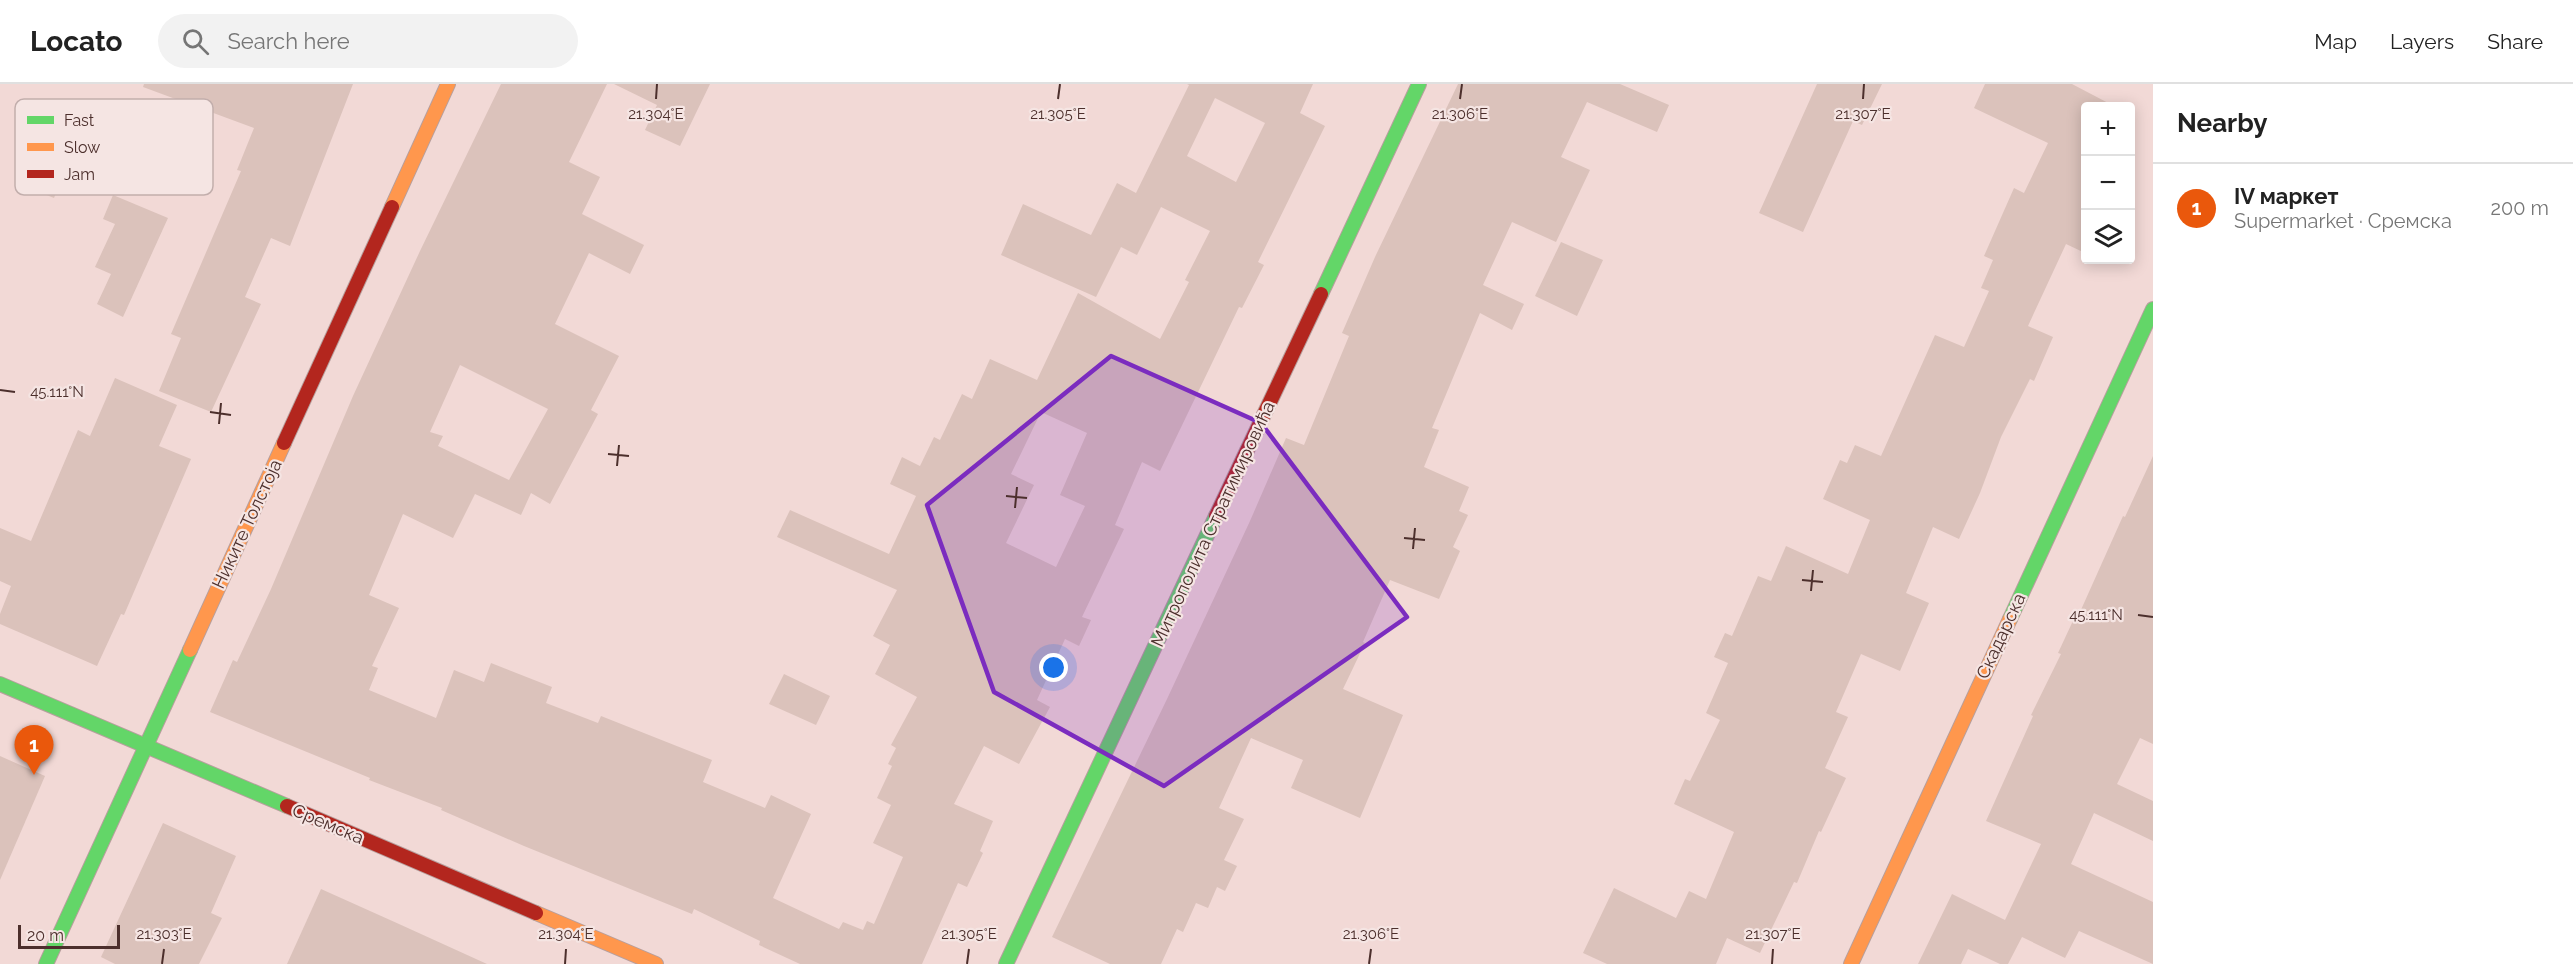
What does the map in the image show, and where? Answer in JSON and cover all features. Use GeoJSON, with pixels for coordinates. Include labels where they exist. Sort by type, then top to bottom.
{"type":"FeatureCollection","features":[{"type":"Feature","properties":{"kind":"street","name":"Никите Толстоја"},"geometry":{"type":"LineString","coordinates":[[45,964],[448,84]]}},
{"type":"Feature","properties":{"kind":"street","name":"Митрополита Стратимировића"},"geometry":{"type":"LineString","coordinates":[[1006,964],[1419,84]]}},
{"type":"Feature","properties":{"kind":"street","name":"Скадарска"},"geometry":{"type":"LineString","coordinates":[[1851,964],[2153,309]]}},
{"type":"Feature","properties":{"kind":"street","name":"Сремска"},"geometry":{"type":"LineString","coordinates":[[0,684],[656,964]]}},
{"type":"Feature","properties":{"kind":"highlighted area"},"geometry":{"type":"Polygon","coordinates":[[[1111,356],[1261,423],[1407,617],[1164,786],[994,692],[927,505],[1111,356]]]}},
{"type":"Feature","properties":{"kind":"building"},"geometry":{"type":"Polygon","coordinates":[[[144,84],[353,84],[290,246],[271,238],[245,297],[261,304],[211,412],[159,391],[181,338],[171,334],[241,171],[237,170],[254,128],[213,113],[213,99],[175,99],[143,87],[144,84]]]}},
{"type":"Feature","properties":{"kind":"building"},"geometry":{"type":"Polygon","coordinates":[[[501,84],[607,84],[569,162],[600,177],[582,214],[644,245],[630,274],[589,253],[555,324],[619,356],[591,410],[598,414],[550,504],[531,493],[521,515],[475,494],[453,538],[403,514],[369,595],[399,608],[372,666],[378,668],[369,690],[436,718],[454,670],[484,682],[491,663],[552,687],[546,703],[598,723],[601,716],[712,760],[703,782],[765,808],[771,795],[811,814],[773,898],[839,929],[843,922],[863,930],[867,921],[874,924],[903,857],[873,843],[891,805],[877,798],[892,766],[888,764],[896,748],[891,745],[917,697],[875,674],[890,645],[873,636],[897,590],[777,537],[790,510],[889,554],[916,496],[890,484],[902,457],[920,466],[934,437],[940,440],[962,394],[972,399],[990,359],[1037,380],[1078,293],[1160,339],[1189,282],[1185,280],[1210,231],[1161,207],[1137,255],[1121,247],[1096,297],[1001,255],[1023,204],[1091,235],[1117,183],[1136,193],[1189,85],[1187,84],[1313,84],[1300,113],[1325,126],[1258,262],[1264,265],[1242,308],[1239,307],[1160,471],[1142,462],[1115,525],[1124,529],[1082,617],[1091,620],[1079,646],[1065,639],[1037,700],[1050,707],[1019,764],[984,746],[954,804],[993,821],[980,851],[983,853],[967,887],[958,883],[922,964],[800,964],[759,945],[760,941],[694,909],[692,914],[524,846],[441,810],[442,808],[369,780],[370,778],[210,712],[233,660],[237,662],[271,589],[353,396],[501,84]],[[1215,98],[1187,156],[1236,182],[1265,123],[1215,98]],[[460,365],[430,432],[443,436],[438,446],[509,480],[548,409],[460,365]],[[1041,412],[1011,474],[1034,485],[1006,543],[1056,567],[1085,506],[1060,495],[1087,433],[1041,412]]]}},
{"type":"Feature","properties":{"kind":"building"},"geometry":{"type":"Polygon","coordinates":[[[614,84],[710,84],[680,146],[645,130],[657,105],[614,84]]]}},
{"type":"Feature","properties":{"kind":"building"},"geometry":{"type":"Polygon","coordinates":[[[1458,84],[1620,84],[1669,105],[1657,132],[1587,102],[1561,157],[1590,170],[1556,242],[1512,222],[1483,285],[1524,304],[1512,330],[1480,313],[1432,428],[1439,430],[1424,467],[1469,487],[1459,511],[1468,515],[1453,547],[1460,551],[1439,599],[1390,580],[1363,642],[1365,643],[1343,689],[1403,715],[1360,818],[1291,788],[1303,760],[1251,738],[1219,808],[1244,819],[1224,860],[1237,866],[1225,891],[1217,887],[1208,908],[1196,903],[1183,932],[1177,929],[1161,964],[1110,964],[1052,937],[1167,699],[1286,438],[1304,445],[1349,336],[1342,333],[1375,257],[1458,84]]]}},
{"type":"Feature","properties":{"kind":"building"},"geometry":{"type":"Polygon","coordinates":[[[1817,84],[1882,84],[1862,125],[1853,121],[1803,232],[1759,213],[1817,84]]]}},
{"type":"Feature","properties":{"kind":"building"},"geometry":{"type":"Polygon","coordinates":[[[1985,84],[2072,84],[2106,102],[2081,102],[2081,251],[2066,244],[2028,326],[2053,337],[2034,381],[2030,379],[2001,437],[1980,493],[1959,539],[1933,527],[1906,593],[1929,603],[1900,671],[1861,654],[1836,712],[1848,717],[1825,768],[1846,778],[1821,832],[1819,831],[1797,883],[1794,882],[1760,953],[1727,938],[1716,964],[1607,964],[1583,953],[1614,888],[1676,918],[1689,891],[1706,899],[1734,832],[1674,804],[1685,779],[1690,781],[1720,720],[1706,713],[1728,663],[1714,657],[1725,633],[1732,636],[1758,576],[1771,581],[1786,546],[1848,574],[1870,520],[1823,499],[1840,460],[1847,463],[1855,445],[1881,456],[1935,335],[1964,347],[1989,291],[1981,288],[1993,260],[1984,256],[2014,188],[2024,193],[2048,143],[1974,108],[1985,84]]]}},
{"type":"Feature","properties":{"kind":"building"},"geometry":{"type":"Polygon","coordinates":[[[113,195],[168,218],[123,317],[97,304],[111,274],[95,267],[115,224],[103,219],[113,195]]]}},
{"type":"Feature","properties":{"kind":"building"},"geometry":{"type":"Polygon","coordinates":[[[1561,242],[1603,260],[1577,316],[1535,296],[1561,242]]]}},
{"type":"Feature","properties":{"kind":"building"},"geometry":{"type":"Polygon","coordinates":[[[115,378],[177,405],[159,446],[191,459],[124,615],[121,614],[97,666],[0,624],[0,614],[11,586],[0,581],[0,528],[31,541],[78,430],[90,436],[115,378]]]}},
{"type":"Feature","properties":{"kind":"building"},"geometry":{"type":"Polygon","coordinates":[[[2153,456],[2153,744],[2140,738],[2117,784],[2153,801],[2153,841],[2094,813],[2071,864],[2153,902],[2153,964],[2079,931],[2065,958],[2022,937],[2008,964],[2000,964],[1968,949],[1961,964],[1918,964],[1952,894],[2005,920],[2041,844],[1986,821],[2033,716],[2031,715],[2061,654],[2058,653],[2078,610],[2080,612],[2153,456]]]}},
{"type":"Feature","properties":{"kind":"building"},"geometry":{"type":"Polygon","coordinates":[[[784,674],[830,696],[816,725],[769,704],[784,674]]]}},
{"type":"Feature","properties":{"kind":"building"},"geometry":{"type":"Polygon","coordinates":[[[0,756],[45,776],[0,880],[0,756]]]}},
{"type":"Feature","properties":{"kind":"building"},"geometry":{"type":"Polygon","coordinates":[[[163,823],[236,856],[211,913],[222,918],[199,964],[115,964],[101,957],[163,823]]]}},
{"type":"Feature","properties":{"kind":"building"},"geometry":{"type":"Polygon","coordinates":[[[321,889],[399,924],[487,964],[287,964],[321,889]]]}},
{"type":"Feature","properties":{"kind":"traffic: fast"},"geometry":{"type":"LineString","coordinates":[[1321,294],[1419,84]]}},
{"type":"Feature","properties":{"kind":"traffic: fast"},"geometry":{"type":"LineString","coordinates":[[2010,619],[2153,309]]}},
{"type":"Feature","properties":{"kind":"traffic: fast"},"geometry":{"type":"LineString","coordinates":[[1006,964],[1216,516]]}},
{"type":"Feature","properties":{"kind":"traffic: fast"},"geometry":{"type":"LineString","coordinates":[[46,964],[190,650]]}},
{"type":"Feature","properties":{"kind":"traffic: fast"},"geometry":{"type":"LineString","coordinates":[[0,684],[287,806]]}},
{"type":"Feature","properties":{"kind":"traffic: slow"},"geometry":{"type":"LineString","coordinates":[[392,207],[448,84]]}},
{"type":"Feature","properties":{"kind":"traffic: slow"},"geometry":{"type":"LineString","coordinates":[[190,650],[284,443]]}},
{"type":"Feature","properties":{"kind":"traffic: slow"},"geometry":{"type":"LineString","coordinates":[[1851,964],[2010,619]]}},
{"type":"Feature","properties":{"kind":"traffic: slow"},"geometry":{"type":"LineString","coordinates":[[536,913],[656,964]]}},
{"type":"Feature","properties":{"kind":"traffic: jam"},"geometry":{"type":"LineString","coordinates":[[284,443],[392,207]]}},
{"type":"Feature","properties":{"kind":"traffic: jam"},"geometry":{"type":"LineString","coordinates":[[1216,516],[1321,294]]}},
{"type":"Feature","properties":{"kind":"traffic: jam"},"geometry":{"type":"LineString","coordinates":[[287,806],[536,913]]}},
{"type":"Feature","properties":{"kind":"place","name":"IV маркет"},"geometry":{"type":"Point","coordinates":[34,775]}}]}
